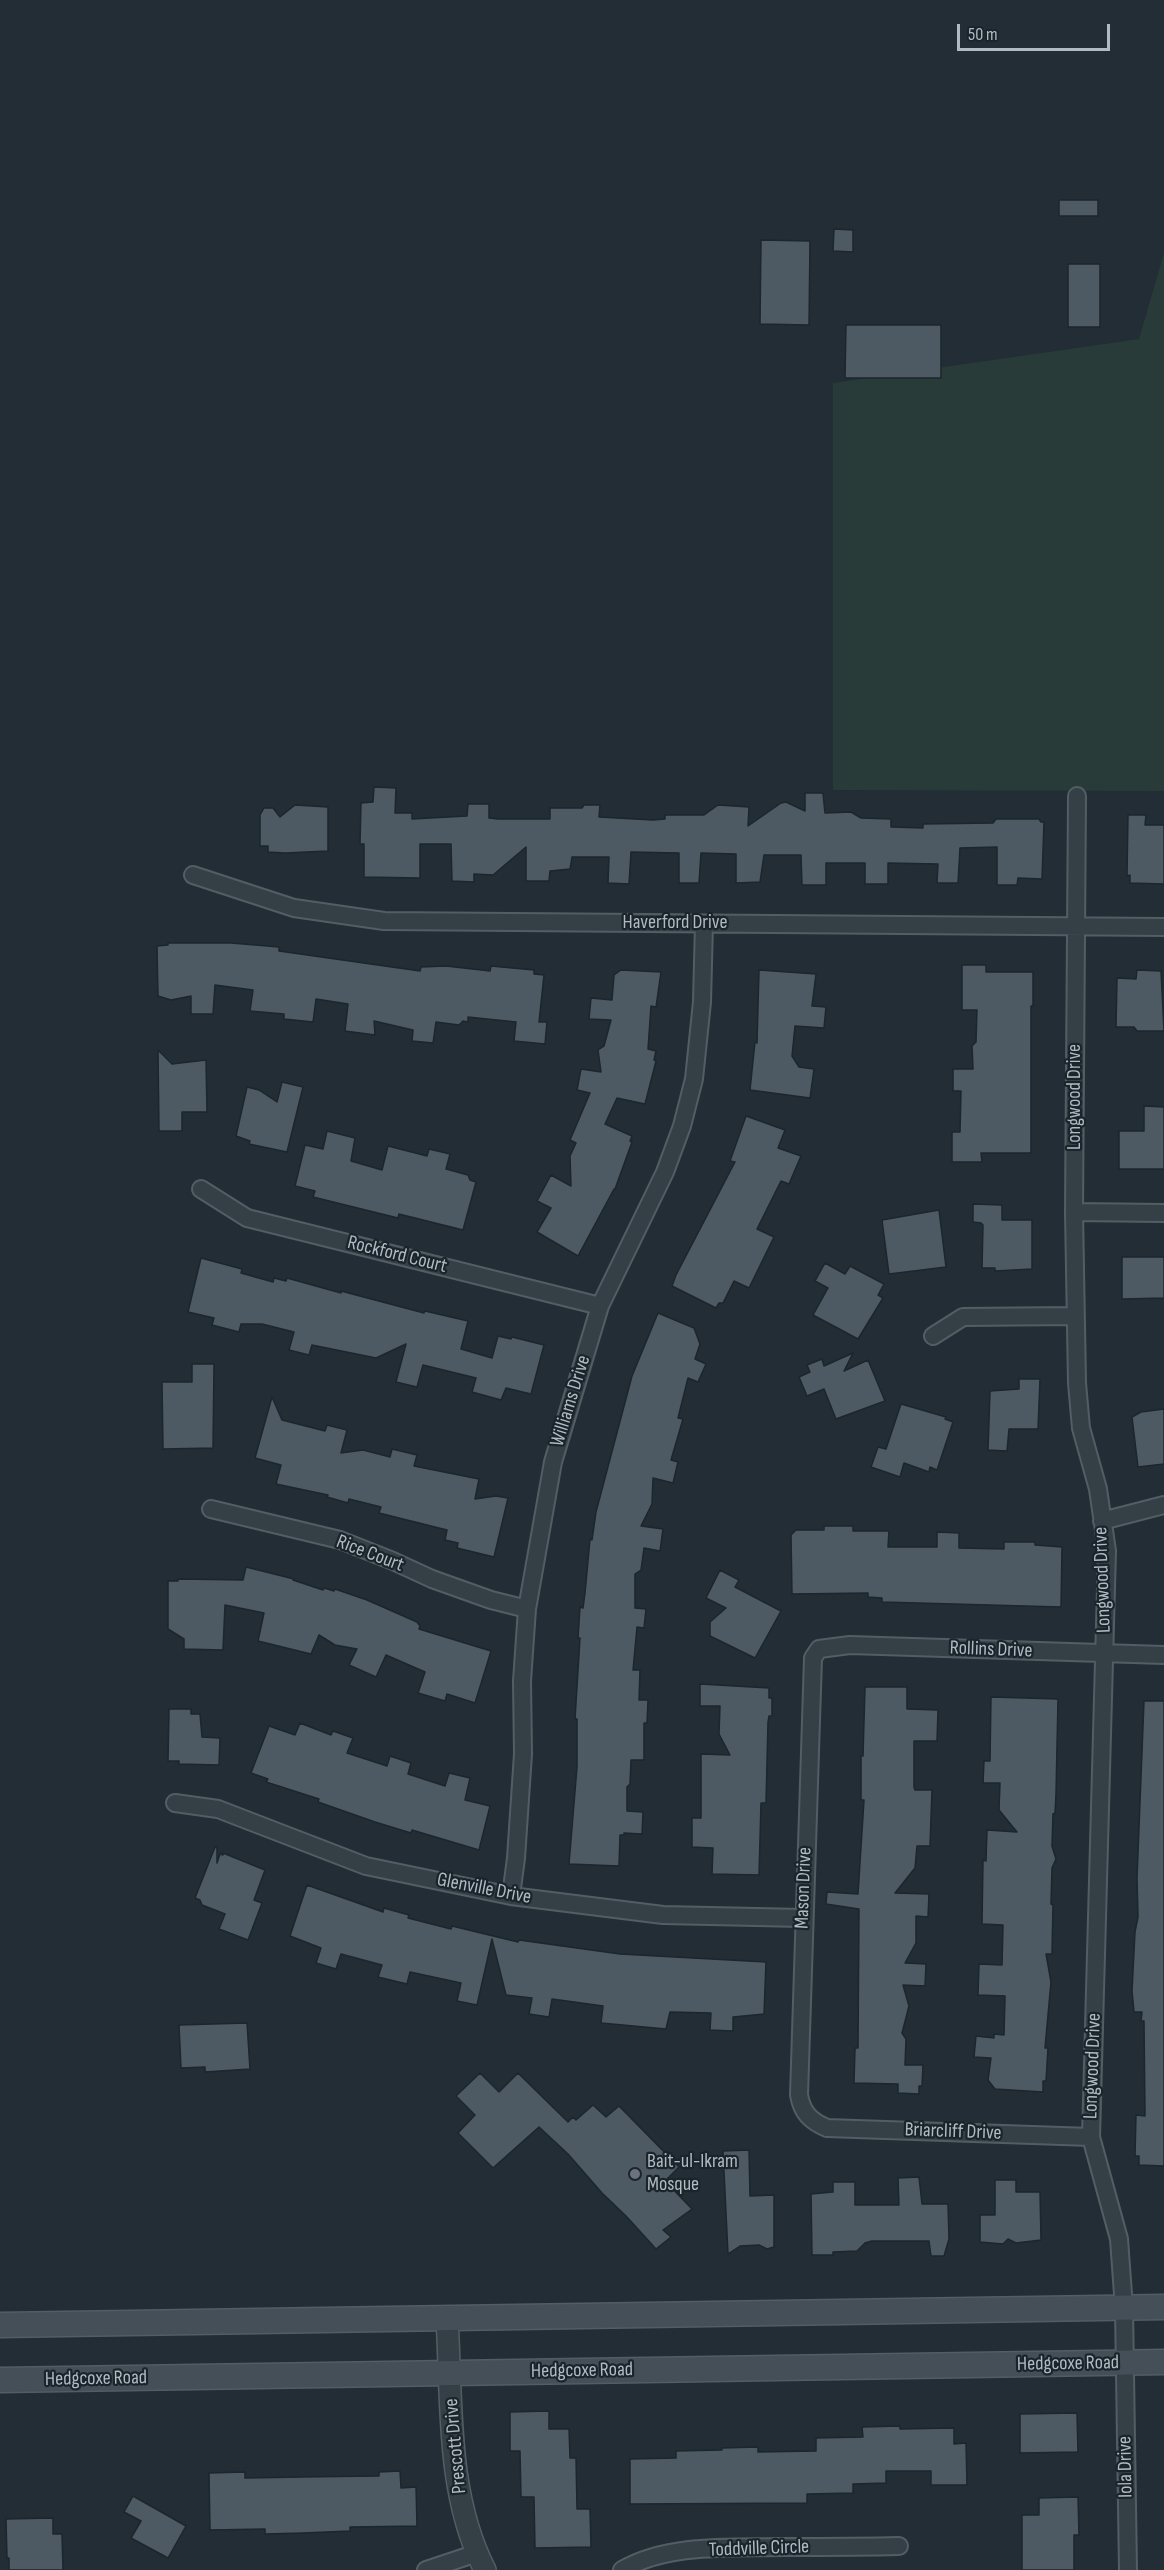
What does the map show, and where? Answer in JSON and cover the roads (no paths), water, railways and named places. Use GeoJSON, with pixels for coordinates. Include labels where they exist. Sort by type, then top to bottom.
{"type":"FeatureCollection","features":[{"type":"Feature","properties":{"kind":"main road"},"geometry":{"type":"LineString","coordinates":[[0,2325],[1164,2307]]}},
{"type":"Feature","properties":{"kind":"main road","name":"Hedgcoxe Road"},"geometry":{"type":"LineString","coordinates":[[0,2380],[1164,2362]]}},
{"type":"Feature","properties":{"kind":"street","name":"Longwood Drive"},"geometry":{"type":"LineString","coordinates":[[1077,796],[1074,1316],[1081,1428],[1098,1489],[1107,1551],[1091,2137],[1119,2239],[1125,2363]]}},
{"type":"Feature","properties":{"kind":"street","name":"Haverford Drive"},"geometry":{"type":"LineString","coordinates":[[193,875],[294,908],[384,921],[1164,927]]}},
{"type":"Feature","properties":{"kind":"street","name":"Williams Drive"},"geometry":{"type":"LineString","coordinates":[[511,1896],[523,1754],[522,1681],[527,1609],[553,1462],[600,1306],[665,1172],[684,1117],[694,1079],[702,1002],[704,924]]}},
{"type":"Feature","properties":{"kind":"street","name":"Rockford Court"},"geometry":{"type":"LineString","coordinates":[[201,1189],[247,1218],[600,1306]]}},
{"type":"Feature","properties":{"kind":"street"},"geometry":{"type":"LineString","coordinates":[[1074,1212],[1164,1213]]}},
{"type":"Feature","properties":{"kind":"street"},"geometry":{"type":"LineString","coordinates":[[933,1336],[963,1317],[1074,1316]]}},
{"type":"Feature","properties":{"kind":"street"},"geometry":{"type":"LineString","coordinates":[[1102,1521],[1164,1505]]}},
{"type":"Feature","properties":{"kind":"street","name":"Rice Court"},"geometry":{"type":"LineString","coordinates":[[211,1509],[340,1540],[432,1579],[491,1600],[527,1609]]}},
{"type":"Feature","properties":{"kind":"street","name":"Rollins Drive"},"geometry":{"type":"LineString","coordinates":[[819,1649],[850,1645],[1164,1655]]}},
{"type":"Feature","properties":{"kind":"street","name":"Mason Drive"},"geometry":{"type":"LineString","coordinates":[[816,2124],[801,2106],[799,2095],[812,1671],[813,1658],[819,1649]]}},
{"type":"Feature","properties":{"kind":"street","name":"Glenville Drive"},"geometry":{"type":"LineString","coordinates":[[175,1803],[218,1809],[366,1866],[511,1896],[663,1915],[803,1918]]}},
{"type":"Feature","properties":{"kind":"street","name":"Briarcliff Drive"},"geometry":{"type":"LineString","coordinates":[[816,2124],[827,2128],[1091,2137]]}},
{"type":"Feature","properties":{"kind":"street","name":"Prescott Drive"},"geometry":{"type":"LineString","coordinates":[[447,2318],[455,2463],[464,2516],[481,2561]]}},
{"type":"Feature","properties":{"kind":"street","name":"Iola Drive"},"geometry":{"type":"LineString","coordinates":[[1125,2363],[1128,2570]]}},
{"type":"Feature","properties":{"kind":"street","name":"Toddville Circle"},"geometry":{"type":"LineString","coordinates":[[622,2570],[636,2562],[680,2552],[727,2548],[900,2546]]}},
{"type":"Feature","properties":{"kind":"street"},"geometry":{"type":"LineString","coordinates":[[426,2570],[481,2561]]}},
{"type":"Feature","properties":{"kind":"place","name":"Bait-ul-Ikram Mosque"},"geometry":{"type":"Point","coordinates":[635,2174]}}]}
